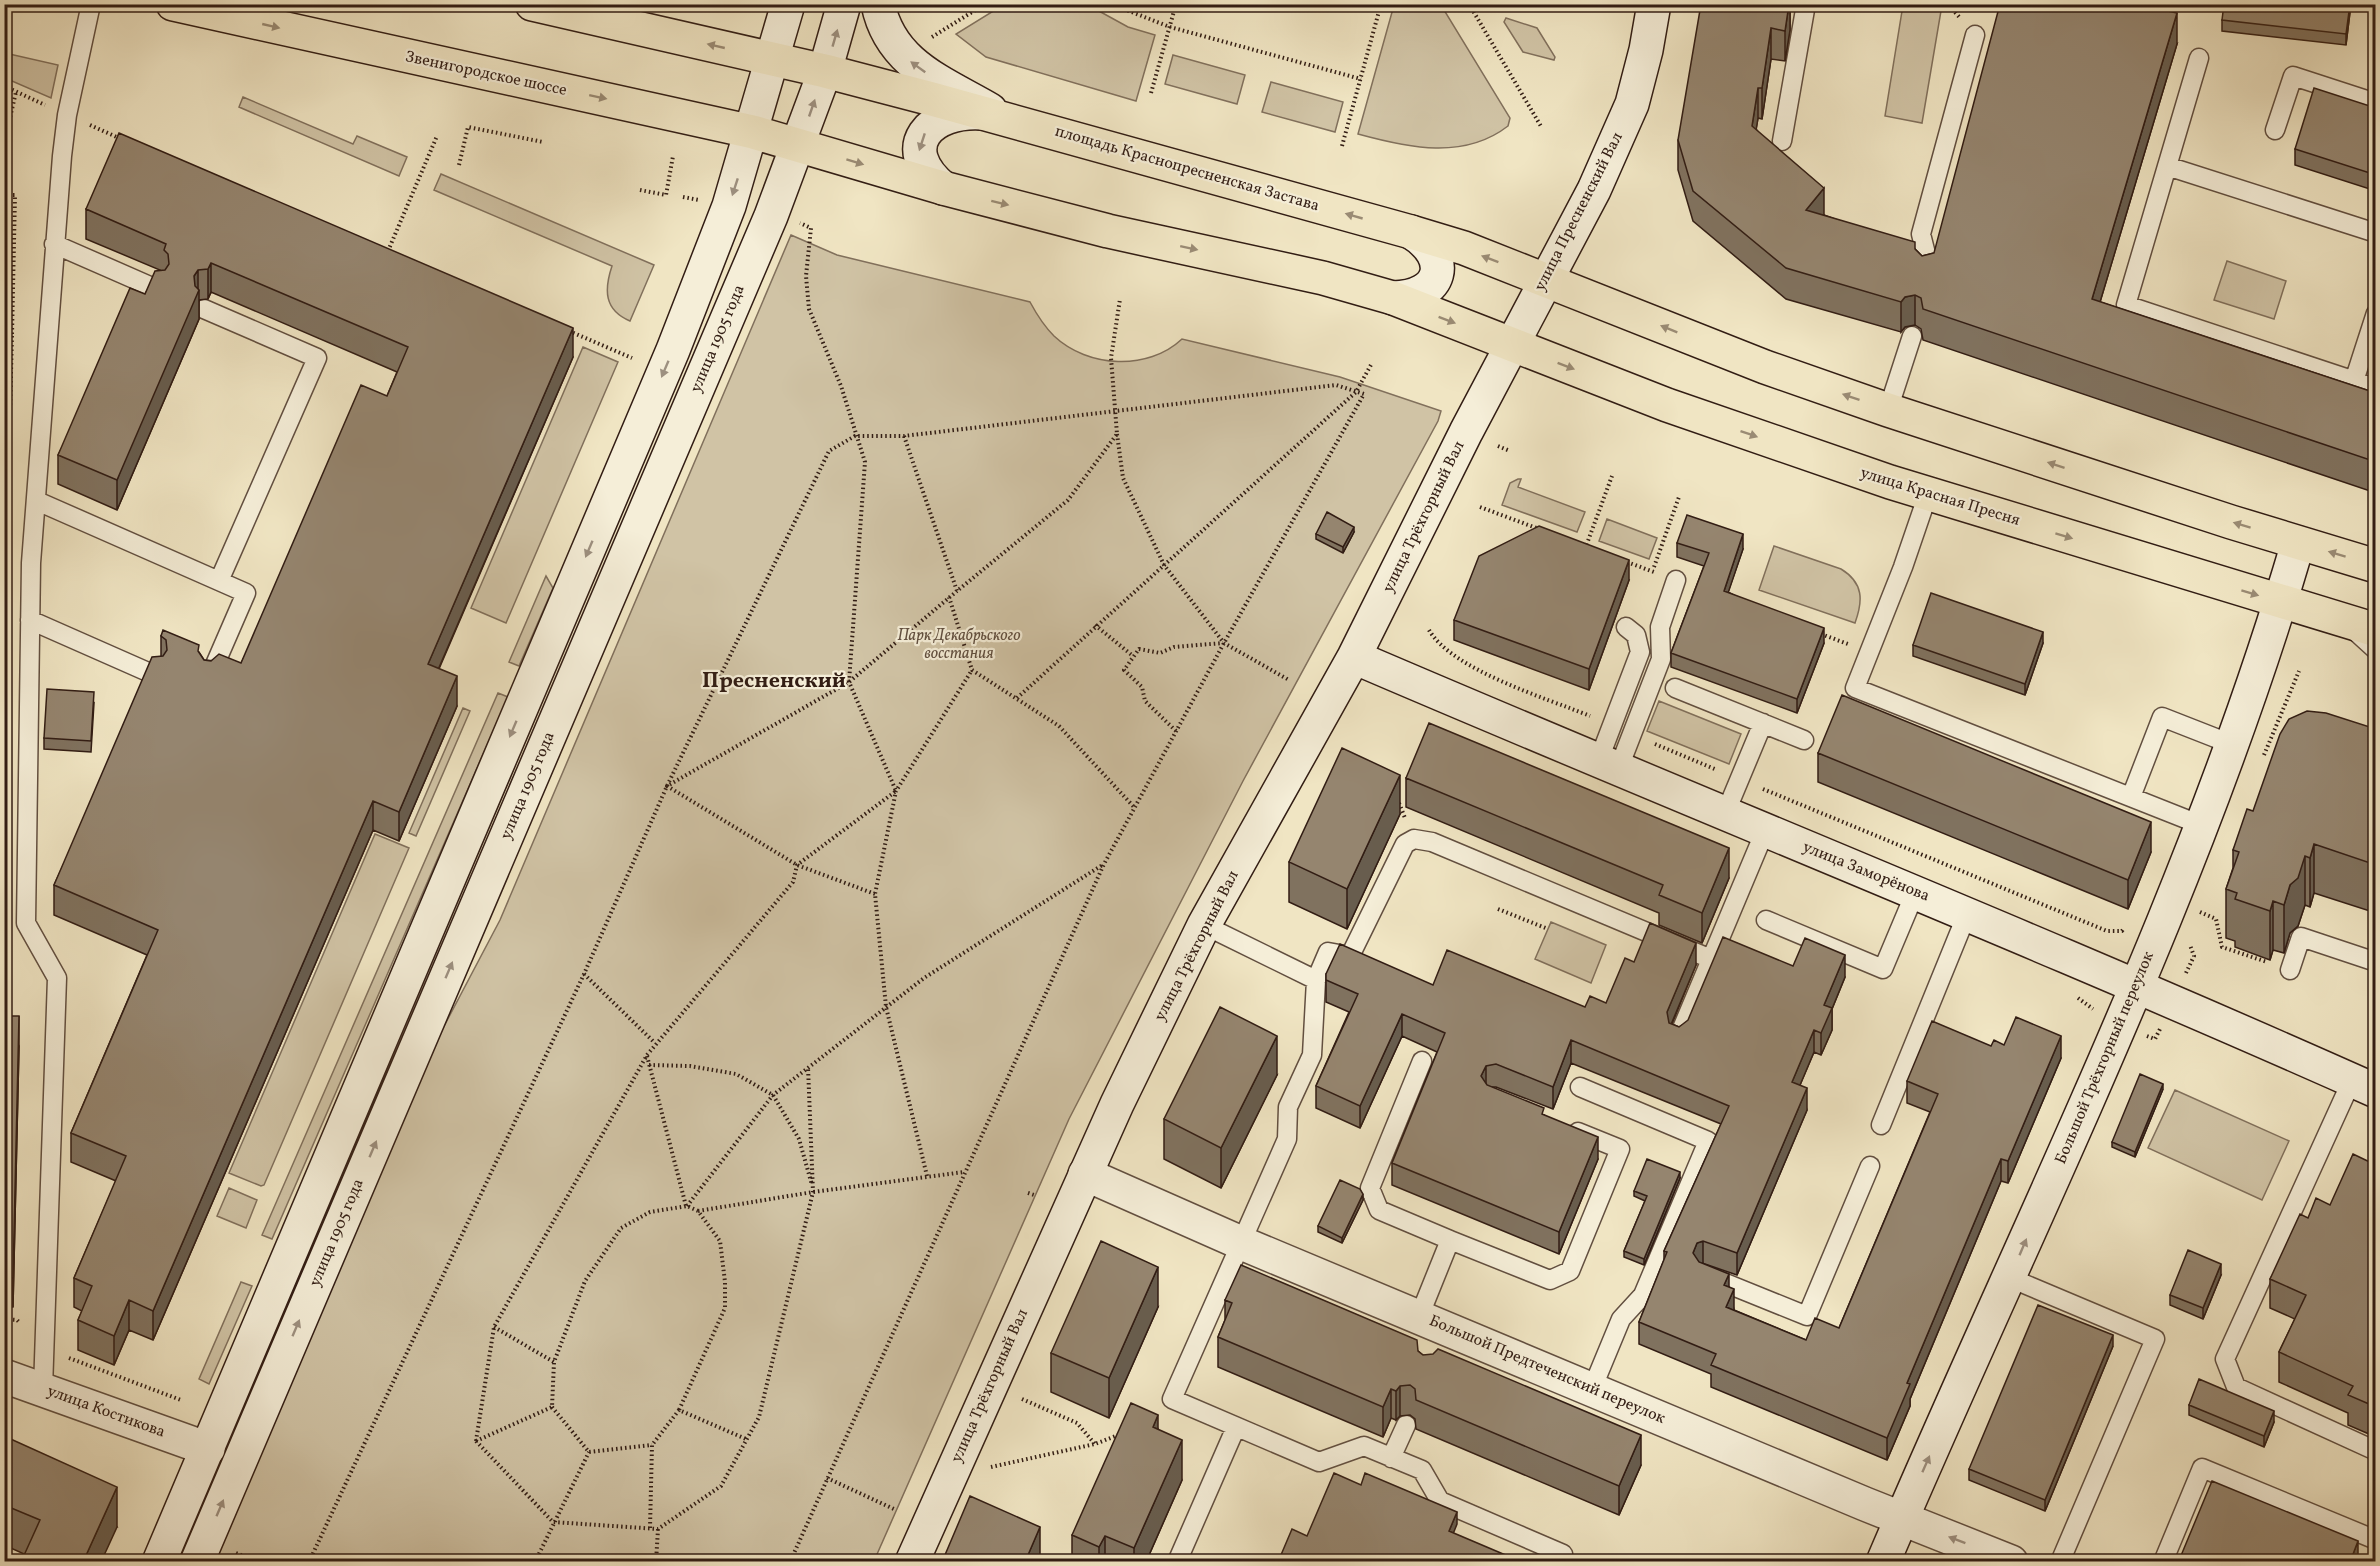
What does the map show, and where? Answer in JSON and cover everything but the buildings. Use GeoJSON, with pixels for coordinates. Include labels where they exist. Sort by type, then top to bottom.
{"type":"FeatureCollection","features":[{"type":"Feature","properties":{"kind":"main road","name":"Звенигородское шоссе"},"geometry":{"type":"LineString","coordinates":[[173,4],[799,144]]}},
{"type":"Feature","properties":{"kind":"main road"},"geometry":{"type":"LineString","coordinates":[[532,4],[825,71]]}},
{"type":"Feature","properties":{"kind":"main road","name":"улица 1905 года"},"geometry":{"type":"LineString","coordinates":[[159,1562],[673,350],[729,206],[753,132],[788,4]]}},
{"type":"Feature","properties":{"kind":"main road","name":"улица 1905 года"},"geometry":{"type":"LineString","coordinates":[[197,1562],[799,144],[825,71],[844,4]]}},
{"type":"Feature","properties":{"kind":"main road"},"geometry":{"type":"LineString","coordinates":[[878,4],[882,21],[891,41],[904,57],[997,116]]}},
{"type":"Feature","properties":{"kind":"main road","name":"улица Пресненский Вал"},"geometry":{"type":"LineString","coordinates":[[1511,345],[1594,190],[1632,104],[1646,50],[1654,4]]}},
{"type":"Feature","properties":{"kind":"main road","name":"площадь Краснопресненская Застава"},"geometry":{"type":"LineString","coordinates":[[825,71],[997,116],[1411,232],[1464,248],[1545,280]]}},
{"type":"Feature","properties":{"kind":"main road"},"geometry":{"type":"LineString","coordinates":[[943,188],[928,176],[922,163],[920,142],[926,131],[949,115],[966,112],[997,116]]}},
{"type":"Feature","properties":{"kind":"main road"},"geometry":{"type":"LineString","coordinates":[[799,144],[943,188],[1108,231],[1323,278],[1393,298],[1511,345]]}},
{"type":"Feature","properties":{"kind":"main road"},"geometry":{"type":"LineString","coordinates":[[1393,298],[1410,298],[1422,293],[1433,284],[1438,268],[1434,252],[1425,241],[1411,232]]}},
{"type":"Feature","properties":{"kind":"main road"},"geometry":{"type":"LineString","coordinates":[[1545,280],[1765,367],[1888,410],[2298,543],[2376,566]]}},
{"type":"Feature","properties":{"kind":"main road","name":"улица Красная Пресня"},"geometry":{"type":"LineString","coordinates":[[1511,345],[1667,405],[1928,494],[2361,626]]}},
{"type":"Feature","properties":{"kind":"main road","name":"улица Трёхгорный Вал"},"geometry":{"type":"LineString","coordinates":[[912,1562],[1085,1174],[1204,926],[1354,657],[1511,345]]}},
{"type":"Feature","properties":{"kind":"main road","name":"Большой Трёхгорный переулок"},"geometry":{"type":"LineString","coordinates":[[1883,1562],[2137,986],[2231,744],[2280,603],[2298,543]]}},
{"type":"Feature","properties":{"kind":"main road","name":"улица Заморёнова"},"geometry":{"type":"LineString","coordinates":[[1354,657],[1608,766],[2137,986],[2364,1086]]}},
{"type":"Feature","properties":{"kind":"main road","name":"Большой Предтеченский переулок"},"geometry":{"type":"LineString","coordinates":[[1085,1174],[1435,1331],[1592,1389],[1865,1504],[2011,1562]]}},
{"type":"Feature","properties":{"kind":"main road","name":"улица Костикова"},"geometry":{"type":"LineString","coordinates":[[4,1376],[208,1449]]}},
{"type":"Feature","properties":{"kind":"lane"},"geometry":{"type":"LineString","coordinates":[[43,1389],[57,978],[26,923],[31,563],[54,244],[67,115],[91,4]]}},
{"type":"Feature","properties":{"kind":"lane"},"geometry":{"type":"LineString","coordinates":[[1782,141],[1806,4]]}},
{"type":"Feature","properties":{"kind":"lane"},"geometry":{"type":"LineString","coordinates":[[1926,276],[1929,266],[1921,234],[1975,35]]}},
{"type":"Feature","properties":{"kind":"lane"},"geometry":{"type":"LineString","coordinates":[[2199,58],[2126,305],[2376,388]]}},
{"type":"Feature","properties":{"kind":"lane"},"geometry":{"type":"LineString","coordinates":[[2275,130],[2293,76],[2376,103]]}},
{"type":"Feature","properties":{"kind":"lane"},"geometry":{"type":"LineString","coordinates":[[2167,166],[2376,233]]}},
{"type":"Feature","properties":{"kind":"lane"},"geometry":{"type":"LineString","coordinates":[[54,244],[159,290]]}},
{"type":"Feature","properties":{"kind":"lane"},"geometry":{"type":"LineString","coordinates":[[204,309],[317,358],[219,581]]}},
{"type":"Feature","properties":{"kind":"lane"},"geometry":{"type":"LineString","coordinates":[[2354,381],[2376,313]]}},
{"type":"Feature","properties":{"kind":"lane"},"geometry":{"type":"LineString","coordinates":[[1888,410],[1912,336]]}},
{"type":"Feature","properties":{"kind":"lane"},"geometry":{"type":"LineString","coordinates":[[1928,494],[1903,567],[1854,688],[2201,825]]}},
{"type":"Feature","properties":{"kind":"lane"},"geometry":{"type":"LineString","coordinates":[[37,501],[246,593],[209,679]]}},
{"type":"Feature","properties":{"kind":"lane"},"geometry":{"type":"LineString","coordinates":[[1608,766],[1661,659],[1660,627],[1676,580]]}},
{"type":"Feature","properties":{"kind":"lane"},"geometry":{"type":"LineString","coordinates":[[30,620],[157,676]]}},
{"type":"Feature","properties":{"kind":"lane"},"geometry":{"type":"LineString","coordinates":[[2361,626],[2376,650]]}},
{"type":"Feature","properties":{"kind":"lane"},"geometry":{"type":"LineString","coordinates":[[1608,766],[1640,652],[1636,635],[1626,627]]}},
{"type":"Feature","properties":{"kind":"lane"},"geometry":{"type":"LineString","coordinates":[[1676,688],[1804,740]]}},
{"type":"Feature","properties":{"kind":"lane"},"geometry":{"type":"LineString","coordinates":[[2131,797],[2162,717],[2231,744]]}},
{"type":"Feature","properties":{"kind":"lane"},"geometry":{"type":"LineString","coordinates":[[1725,814],[1762,723]]}},
{"type":"Feature","properties":{"kind":"lane"},"geometry":{"type":"LineString","coordinates":[[1678,1038],[1765,831]]}},
{"type":"Feature","properties":{"kind":"lane"},"geometry":{"type":"LineString","coordinates":[[1350,956],[1405,844],[1414,839],[1432,842],[1711,959]]}},
{"type":"Feature","properties":{"kind":"lane"},"geometry":{"type":"LineString","coordinates":[[1766,920],[1883,969],[1915,893]]}},
{"type":"Feature","properties":{"kind":"lane"},"geometry":{"type":"LineString","coordinates":[[1881,1125],[1967,914]]}},
{"type":"Feature","properties":{"kind":"lane"},"geometry":{"type":"LineString","coordinates":[[1204,926],[1316,980]]}},
{"type":"Feature","properties":{"kind":"lane"},"geometry":{"type":"LineString","coordinates":[[2290,970],[2301,937],[2376,962]]}},
{"type":"Feature","properties":{"kind":"lane"},"geometry":{"type":"LineString","coordinates":[[1370,964],[1350,956],[1328,952],[1316,980],[1312,1055],[1288,1107],[1287,1138],[1239,1242],[1172,1399],[1319,1462],[1364,1446],[1422,1470],[1440,1501],[1563,1554],[1560,1562]]}},
{"type":"Feature","properties":{"kind":"lane"},"geometry":{"type":"LineString","coordinates":[[1422,1060],[1370,1188],[1379,1210],[1550,1280],[1570,1271],[1620,1149],[1567,1127]]}},
{"type":"Feature","properties":{"kind":"lane"},"geometry":{"type":"LineString","coordinates":[[2364,1086],[2225,1359],[2236,1387],[2376,1451]]}},
{"type":"Feature","properties":{"kind":"lane"},"geometry":{"type":"LineString","coordinates":[[1580,1087],[1708,1141],[1666,1258],[1643,1295],[1621,1319],[1592,1389]]}},
{"type":"Feature","properties":{"kind":"lane"},"geometry":{"type":"LineString","coordinates":[[1704,1274],[1806,1317],[1870,1166]]}},
{"type":"Feature","properties":{"kind":"lane"},"geometry":{"type":"LineString","coordinates":[[1435,1331],[1450,1239]]}},
{"type":"Feature","properties":{"kind":"lane"},"geometry":{"type":"LineString","coordinates":[[2010,1278],[2155,1339],[2060,1562]]}},
{"type":"Feature","properties":{"kind":"lane"},"geometry":{"type":"LineString","coordinates":[[1391,1458],[1406,1425]]}},
{"type":"Feature","properties":{"kind":"lane"},"geometry":{"type":"LineString","coordinates":[[1177,1562],[1236,1427]]}},
{"type":"Feature","properties":{"kind":"lane"},"geometry":{"type":"LineString","coordinates":[[2163,1562],[2202,1468],[2376,1540]]}},
{"type":"Feature","properties":{"kind":"path"},"geometry":{"type":"LineString","coordinates":[[926,29],[931,37],[985,4]]}},
{"type":"Feature","properties":{"kind":"path"},"geometry":{"type":"LineString","coordinates":[[1111,4],[1170,27],[1361,79]]}},
{"type":"Feature","properties":{"kind":"path"},"geometry":{"type":"LineString","coordinates":[[1151,93],[1176,4]]}},
{"type":"Feature","properties":{"kind":"path"},"geometry":{"type":"LineString","coordinates":[[1342,146],[1381,4]]}},
{"type":"Feature","properties":{"kind":"path"},"geometry":{"type":"LineString","coordinates":[[1469,4],[1542,128]]}},
{"type":"Feature","properties":{"kind":"path"},"geometry":{"type":"LineString","coordinates":[[1578,4],[1598,10]]}},
{"type":"Feature","properties":{"kind":"path"},"geometry":{"type":"LineString","coordinates":[[4,86],[133,144]]}},
{"type":"Feature","properties":{"kind":"path"},"geometry":{"type":"LineString","coordinates":[[4,143],[16,92]]}},
{"type":"Feature","properties":{"kind":"path"},"geometry":{"type":"LineString","coordinates":[[459,165],[468,127],[543,142]]}},
{"type":"Feature","properties":{"kind":"path"},"geometry":{"type":"LineString","coordinates":[[387,253],[437,136]]}},
{"type":"Feature","properties":{"kind":"path"},"geometry":{"type":"LineString","coordinates":[[640,190],[666,195],[673,156]]}},
{"type":"Feature","properties":{"kind":"path"},"geometry":{"type":"LineString","coordinates":[[4,195],[15,195],[7,530]]}},
{"type":"Feature","properties":{"kind":"path"},"geometry":{"type":"LineString","coordinates":[[811,228],[806,276],[809,309],[841,386],[865,462],[849,682],[896,791]]}},
{"type":"Feature","properties":{"kind":"path"},"geometry":{"type":"LineString","coordinates":[[376,249],[398,258]]}},
{"type":"Feature","properties":{"kind":"path"},"geometry":{"type":"LineString","coordinates":[[1120,299],[1112,358],[1114,412],[1123,478],[1164,565],[1224,643],[1289,680]]}},
{"type":"Feature","properties":{"kind":"path"},"geometry":{"type":"LineString","coordinates":[[561,328],[632,358]]}},
{"type":"Feature","properties":{"kind":"path"},"geometry":{"type":"LineString","coordinates":[[4,335],[12,335]]}},
{"type":"Feature","properties":{"kind":"path"},"geometry":{"type":"LineString","coordinates":[[1017,698],[1095,625],[1356,392],[1372,363]]}},
{"type":"Feature","properties":{"kind":"path"},"geometry":{"type":"LineString","coordinates":[[309,1562],[584,974],[667,786],[829,451],[855,436],[904,436],[1336,385],[1364,394],[1224,643],[1104,864],[790,1562]]}},
{"type":"Feature","properties":{"kind":"path"},"geometry":{"type":"LineString","coordinates":[[667,786],[849,682],[948,597],[1068,500],[1117,434]]}},
{"type":"Feature","properties":{"kind":"path"},"geometry":{"type":"LineString","coordinates":[[904,436],[957,591]]}},
{"type":"Feature","properties":{"kind":"path"},"geometry":{"type":"LineString","coordinates":[[1498,446],[1510,451]]}},
{"type":"Feature","properties":{"kind":"path"},"geometry":{"type":"LineString","coordinates":[[1583,554],[1612,476]]}},
{"type":"Feature","properties":{"kind":"path"},"geometry":{"type":"LineString","coordinates":[[1657,559],[1679,497]]}},
{"type":"Feature","properties":{"kind":"path"},"geometry":{"type":"LineString","coordinates":[[948,597],[972,670],[1059,726],[1134,807]]}},
{"type":"Feature","properties":{"kind":"path"},"geometry":{"type":"LineString","coordinates":[[1095,625],[1133,656]]}},
{"type":"Feature","properties":{"kind":"path"},"geometry":{"type":"LineString","coordinates":[[1176,731],[1145,701],[1142,687],[1124,670],[1138,649],[1160,653],[1174,647],[1224,643]]}},
{"type":"Feature","properties":{"kind":"path"},"geometry":{"type":"LineString","coordinates":[[927,1176],[886,1006],[875,894],[896,791],[972,670]]}},
{"type":"Feature","properties":{"kind":"path"},"geometry":{"type":"LineString","coordinates":[[667,786],[797,865],[875,894]]}},
{"type":"Feature","properties":{"kind":"path"},"geometry":{"type":"LineString","coordinates":[[476,1441],[494,1327],[647,1055],[793,882],[797,865],[896,791]]}},
{"type":"Feature","properties":{"kind":"path"},"geometry":{"type":"LineString","coordinates":[[1397,799],[1414,839]]}},
{"type":"Feature","properties":{"kind":"path"},"geometry":{"type":"LineString","coordinates":[[687,1206],[773,1095],[924,978],[1104,864]]}},
{"type":"Feature","properties":{"kind":"path"},"geometry":{"type":"LineString","coordinates":[[1498,909],[1548,929]]}},
{"type":"Feature","properties":{"kind":"path"},"geometry":{"type":"LineString","coordinates":[[2199,912],[2216,919],[2222,947],[2290,970]]}},
{"type":"Feature","properties":{"kind":"path"},"geometry":{"type":"LineString","coordinates":[[584,974],[655,1043]]}},
{"type":"Feature","properties":{"kind":"path"},"geometry":{"type":"LineString","coordinates":[[647,1055],[687,1206]]}},
{"type":"Feature","properties":{"kind":"path"},"geometry":{"type":"LineString","coordinates":[[649,1065],[690,1066],[735,1074],[773,1095],[799,1138],[813,1192]]}},
{"type":"Feature","properties":{"kind":"path"},"geometry":{"type":"LineString","coordinates":[[476,1441],[553,1522],[658,1528],[721,1486],[759,1417],[813,1192],[808,1067]]}},
{"type":"Feature","properties":{"kind":"path"},"geometry":{"type":"LineString","coordinates":[[698,1211],[813,1192],[965,1172]]}},
{"type":"Feature","properties":{"kind":"path"},"geometry":{"type":"LineString","coordinates":[[1028,1193],[1034,1195]]}},
{"type":"Feature","properties":{"kind":"path"},"geometry":{"type":"LineString","coordinates":[[590,1452],[552,1407],[554,1362],[585,1281],[621,1228],[650,1212],[687,1206],[698,1211],[720,1240],[725,1282],[725,1308],[679,1410],[652,1445],[650,1528]]}},
{"type":"Feature","properties":{"kind":"path"},"geometry":{"type":"LineString","coordinates":[[4,1319],[17,1320],[45,1348],[181,1400]]}},
{"type":"Feature","properties":{"kind":"path"},"geometry":{"type":"LineString","coordinates":[[494,1327],[554,1362]]}},
{"type":"Feature","properties":{"kind":"path"},"geometry":{"type":"LineString","coordinates":[[1022,1399],[1077,1423],[1095,1444]]}},
{"type":"Feature","properties":{"kind":"path"},"geometry":{"type":"LineString","coordinates":[[476,1441],[552,1407]]}},
{"type":"Feature","properties":{"kind":"path"},"geometry":{"type":"LineString","coordinates":[[679,1410],[746,1439]]}},
{"type":"Feature","properties":{"kind":"path"},"geometry":{"type":"LineString","coordinates":[[991,1467],[1095,1444],[1123,1433]]}},
{"type":"Feature","properties":{"kind":"path"},"geometry":{"type":"LineString","coordinates":[[590,1452],[652,1445]]}},
{"type":"Feature","properties":{"kind":"path"},"geometry":{"type":"LineString","coordinates":[[535,1562],[590,1452]]}},
{"type":"Feature","properties":{"kind":"path"},"geometry":{"type":"LineString","coordinates":[[828,1478],[896,1510]]}},
{"type":"Feature","properties":{"kind":"path"},"geometry":{"type":"LineString","coordinates":[[656,1562],[658,1528]]}},
{"type":"Feature","properties":{"kind":"path"},"geometry":{"type":"LineString","coordinates":[[230,1551],[258,1562]]}},
{"type":"Feature","properties":{"kind":"green space"},"geometry":{"type":"Polygon","coordinates":[[[1003,5],[1088,5],[1128,27],[1155,35],[1136,101],[986,57],[956,34],[1003,5]]]}},
{"type":"Feature","properties":{"kind":"green space"},"geometry":{"type":"Polygon","coordinates":[[[1394,5],[1441,5],[1510,118],[1508,126],[1491,137],[1473,144],[1455,147],[1416,147],[1358,134],[1394,5]]]}},
{"type":"Feature","properties":{"kind":"green space"},"geometry":{"type":"Polygon","coordinates":[[[1903,5],[1942,5],[1922,123],[1885,116],[1903,5]]]}},
{"type":"Feature","properties":{"kind":"green space"},"geometry":{"type":"Polygon","coordinates":[[[1506,18],[1537,28],[1555,57],[1554,60],[1523,52],[1504,22],[1506,18]]]}},
{"type":"Feature","properties":{"kind":"green space"},"geometry":{"type":"Polygon","coordinates":[[[5,53],[58,65],[51,98],[5,78],[5,53]]]}},
{"type":"Feature","properties":{"kind":"green space"},"geometry":{"type":"Polygon","coordinates":[[[1173,55],[1245,75],[1237,104],[1165,84],[1173,55]]]}},
{"type":"Feature","properties":{"kind":"green space"},"geometry":{"type":"Polygon","coordinates":[[[1271,82],[1343,102],[1335,132],[1262,112],[1271,82]]]}},
{"type":"Feature","properties":{"kind":"green space"},"geometry":{"type":"Polygon","coordinates":[[[243,97],[353,144],[357,136],[407,157],[399,176],[239,107],[243,97]]]}},
{"type":"Feature","properties":{"kind":"green space"},"geometry":{"type":"Polygon","coordinates":[[[441,174],[654,265],[630,321],[615,311],[608,298],[608,283],[612,266],[434,190],[441,174]]]}},
{"type":"Feature","properties":{"kind":"green space","name":"Парк Декабрьского восстания"},"geometry":{"type":"Polygon","coordinates":[[[791,235],[837,255],[1030,302],[1054,336],[1068,347],[1100,359],[1118,362],[1136,361],[1152,357],[1182,339],[1340,377],[1441,411],[1438,421],[1243,781],[1069,1119],[874,1561],[215,1562],[432,1049],[500,920],[791,235]]]}},
{"type":"Feature","properties":{"kind":"green space"},"geometry":{"type":"Polygon","coordinates":[[[2227,261],[2286,281],[2274,319],[2214,300],[2227,261]]]}},
{"type":"Feature","properties":{"kind":"green space"},"geometry":{"type":"Polygon","coordinates":[[[583,347],[618,362],[506,623],[471,608],[583,347]]]}},
{"type":"Feature","properties":{"kind":"green space"},"geometry":{"type":"Polygon","coordinates":[[[1521,479],[1518,487],[1585,512],[1577,532],[1502,505],[1510,483],[1521,479]]]}},
{"type":"Feature","properties":{"kind":"green space"},"geometry":{"type":"Polygon","coordinates":[[[1607,519],[1657,538],[1649,559],[1599,541],[1607,519]]]}},
{"type":"Feature","properties":{"kind":"green space"},"geometry":{"type":"Polygon","coordinates":[[[1774,546],[1841,569],[1849,574],[1860,593],[1855,623],[1759,590],[1774,546]]]}},
{"type":"Feature","properties":{"kind":"green space"},"geometry":{"type":"Polygon","coordinates":[[[546,576],[553,588],[519,666],[509,662],[546,576]]]}},
{"type":"Feature","properties":{"kind":"green space"},"geometry":{"type":"Polygon","coordinates":[[[498,693],[508,697],[272,1239],[262,1235],[498,693]]]}},
{"type":"Feature","properties":{"kind":"green space"},"geometry":{"type":"Polygon","coordinates":[[[1659,701],[1741,734],[1729,764],[1647,731],[1659,701]]]}},
{"type":"Feature","properties":{"kind":"green space"},"geometry":{"type":"Polygon","coordinates":[[[463,708],[470,711],[416,836],[409,833],[463,708]]]}},
{"type":"Feature","properties":{"kind":"green space"},"geometry":{"type":"Polygon","coordinates":[[[375,834],[409,848],[264,1185],[261,1186],[229,1173],[375,834]]]}},
{"type":"Feature","properties":{"kind":"green space"},"geometry":{"type":"Polygon","coordinates":[[[1551,922],[1606,945],[1591,983],[1535,959],[1551,922]]]}},
{"type":"Feature","properties":{"kind":"green space"},"geometry":{"type":"Polygon","coordinates":[[[2175,1090],[2289,1141],[2262,1200],[2148,1148],[2175,1090]]]}},
{"type":"Feature","properties":{"kind":"green space"},"geometry":{"type":"Polygon","coordinates":[[[229,1188],[257,1200],[246,1228],[217,1216],[229,1188]]]}},
{"type":"Feature","properties":{"kind":"green space"},"geometry":{"type":"Polygon","coordinates":[[[241,1282],[252,1286],[209,1384],[199,1379],[241,1282]]]}},
{"type":"Feature","properties":{"kind":"district","name":"Пресненский"},"geometry":{"type":"Point","coordinates":[774,681]}}]}
